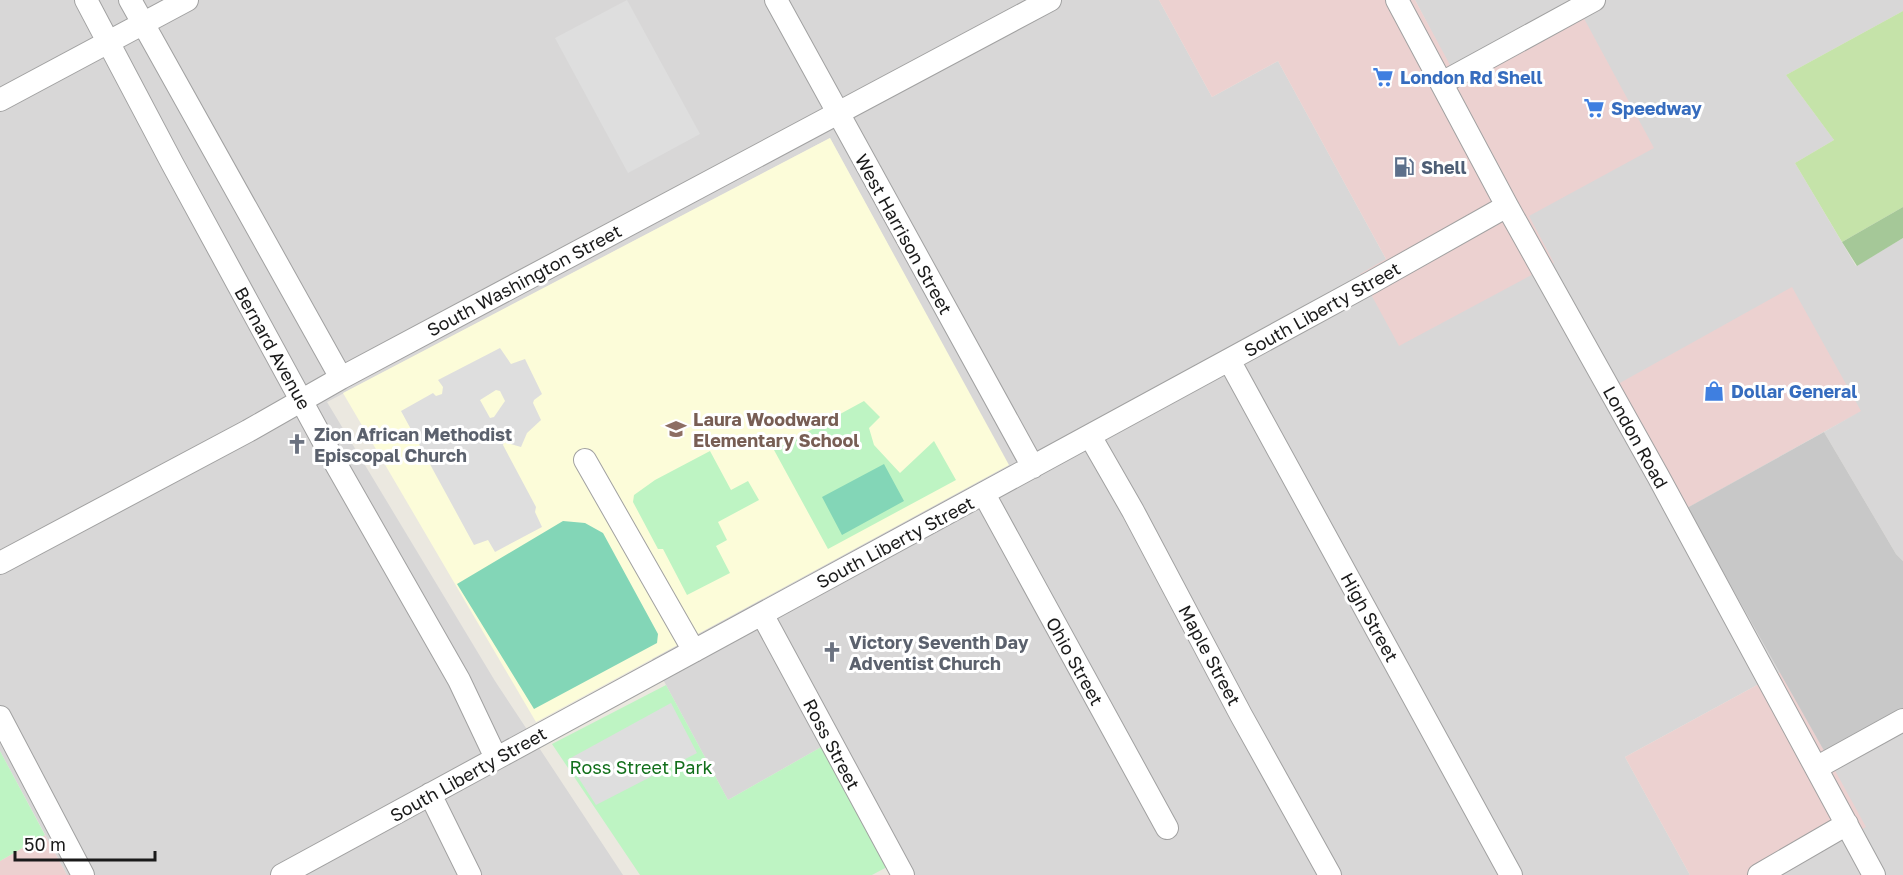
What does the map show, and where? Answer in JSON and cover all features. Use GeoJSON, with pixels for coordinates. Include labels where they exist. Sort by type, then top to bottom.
{"type":"FeatureCollection","features":[{"type":"Feature","properties":{"kind":"street","name":"Bernard Avenue"},"geometry":{"type":"LineString","coordinates":[[87,0],[172,163],[459,680],[496,758]]}},
{"type":"Feature","properties":{"kind":"street"},"geometry":{"type":"LineString","coordinates":[[130,0],[341,378]]}},
{"type":"Feature","properties":{"kind":"street"},"geometry":{"type":"LineString","coordinates":[[0,100],[187,0]]}},
{"type":"Feature","properties":{"kind":"street","name":"West Harrison Street"},"geometry":{"type":"LineString","coordinates":[[776,0],[1033,467]]}},
{"type":"Feature","properties":{"kind":"street","name":"South Washington Street"},"geometry":{"type":"LineString","coordinates":[[0,563],[837,112],[1050,0]]}},
{"type":"Feature","properties":{"kind":"street","name":"London Road"},"geometry":{"type":"LineString","coordinates":[[1397,0],[1507,206],[1658,476],[1874,875]]}},
{"type":"Feature","properties":{"kind":"street"},"geometry":{"type":"LineString","coordinates":[[1442,84],[1594,0]]}},
{"type":"Feature","properties":{"kind":"street","name":"South Liberty Street"},"geometry":{"type":"LineString","coordinates":[[282,875],[984,494],[1507,206]]}},
{"type":"Feature","properties":{"kind":"street","name":"High Street"},"geometry":{"type":"LineString","coordinates":[[1229,360],[1512,875]]}},
{"type":"Feature","properties":{"kind":"street","name":"Maple Street"},"geometry":{"type":"LineString","coordinates":[[1090,436],[1134,511],[1241,715],[1330,875]]}},
{"type":"Feature","properties":{"kind":"street"},"geometry":{"type":"LineString","coordinates":[[585,459],[694,651]]}},
{"type":"Feature","properties":{"kind":"street","name":"Ohio Street"},"geometry":{"type":"LineString","coordinates":[[984,494],[1167,828]]}},
{"type":"Feature","properties":{"kind":"street","name":"Ross Street"},"geometry":{"type":"LineString","coordinates":[[762,614],[903,875]]}},
{"type":"Feature","properties":{"kind":"street"},"geometry":{"type":"LineString","coordinates":[[0,717],[83,875]]}},
{"type":"Feature","properties":{"kind":"street"},"geometry":{"type":"LineString","coordinates":[[1816,768],[1903,720]]}},
{"type":"Feature","properties":{"kind":"street"},"geometry":{"type":"LineString","coordinates":[[430,794],[470,875]]}},
{"type":"Feature","properties":{"kind":"street"},"geometry":{"type":"LineString","coordinates":[[1759,875],[1847,824]]}},
{"type":"Feature","properties":{"kind":"shaded area"},"geometry":{"type":"Polygon","coordinates":[[[0,0],[1159,0],[1212,97],[1278,61],[1386,259],[1553,263],[1415,0],[1903,0],[1903,11],[1786,75],[1834,140],[1795,163],[1856,266],[1903,238],[1903,561],[1896,554],[1824,432],[1861,411],[1687,508],[1781,672],[1625,757],[1690,875],[891,875],[823,746],[728,800],[652,659],[1008,465],[830,138],[327,402],[495,681],[623,875],[67,875],[0,751],[0,0]]]}},
{"type":"Feature","properties":{"kind":"shaded area"},"geometry":{"type":"Polygon","coordinates":[[[627,0],[700,134],[628,173],[555,38],[627,0]]]}},
{"type":"Feature","properties":{"kind":"shaded area"},"geometry":{"type":"Polygon","coordinates":[[[1159,0],[1415,0],[1457,78],[1580,11],[1654,148],[1529,216],[1554,263],[1399,346],[1360,274],[1386,259],[1278,61],[1212,97],[1159,0]]]}},
{"type":"Feature","properties":{"kind":"shaded area","name":"Laura Woodward Elementary School"},"geometry":{"type":"Polygon","coordinates":[[[830,138],[1009,465],[536,722],[343,393],[830,138]]]}},
{"type":"Feature","properties":{"kind":"shaded area"},"geometry":{"type":"Polygon","coordinates":[[[1903,207],[1903,238],[1857,266],[1842,242],[1903,207]]]}},
{"type":"Feature","properties":{"kind":"shaded area"},"geometry":{"type":"Polygon","coordinates":[[[1792,287],[1861,411],[1687,508],[1618,384],[1792,287]]]}},
{"type":"Feature","properties":{"kind":"shaded area"},"geometry":{"type":"Polygon","coordinates":[[[500,348],[511,364],[525,359],[542,394],[533,403],[541,420],[527,433],[521,447],[504,442],[503,445],[536,507],[535,512],[542,527],[495,552],[488,540],[474,545],[401,411],[433,393],[436,396],[442,394],[443,387],[438,380],[500,348]],[[496,390],[480,400],[490,418],[494,417],[505,401],[500,391],[496,390]]]}},
{"type":"Feature","properties":{"kind":"shaded area"},"geometry":{"type":"Polygon","coordinates":[[[1824,432],[1896,554],[1903,561],[1903,714],[1827,756],[1687,508],[1824,432]]]}},
{"type":"Feature","properties":{"kind":"shaded area"},"geometry":{"type":"Polygon","coordinates":[[[1781,672],[1866,827],[1779,875],[1690,875],[1625,757],[1781,672]]]}},
{"type":"Feature","properties":{"kind":"shaded area"},"geometry":{"type":"Polygon","coordinates":[[[671,703],[697,753],[596,805],[567,760],[671,703]]]}},
{"type":"Feature","properties":{"kind":"shaded area"},"geometry":{"type":"Polygon","coordinates":[[[1903,714],[1903,875],[1779,875],[1827,756],[1903,714]]]}},
{"type":"Feature","properties":{"kind":"shaded area"},"geometry":{"type":"Polygon","coordinates":[[[45,835],[67,875],[0,875],[0,861],[45,835]]]}},
{"type":"Feature","properties":{"kind":"green space"},"geometry":{"type":"Polygon","coordinates":[[[1903,11],[1903,207],[1842,242],[1795,163],[1834,140],[1786,75],[1903,11]]]}},
{"type":"Feature","properties":{"kind":"green space"},"geometry":{"type":"Polygon","coordinates":[[[864,401],[880,417],[869,428],[874,445],[900,473],[934,441],[956,480],[828,549],[774,450],[864,401]]]}},
{"type":"Feature","properties":{"kind":"green space"},"geometry":{"type":"Polygon","coordinates":[[[710,451],[731,490],[748,481],[759,500],[718,522],[727,540],[716,546],[730,573],[687,595],[663,549],[658,549],[633,502],[634,495],[655,480],[710,451]]]}},
{"type":"Feature","properties":{"kind":"green space"},"geometry":{"type":"Polygon","coordinates":[[[884,464],[904,501],[842,535],[822,497],[884,464]]]}},
{"type":"Feature","properties":{"kind":"green space"},"geometry":{"type":"Polygon","coordinates":[[[563,521],[585,523],[603,533],[658,634],[657,643],[534,709],[457,584],[563,521]]]}},
{"type":"Feature","properties":{"kind":"green space","name":"Ross Street Park"},"geometry":{"type":"Polygon","coordinates":[[[666,685],[728,800],[823,746],[887,867],[872,875],[640,875],[552,744],[666,685]]]}},
{"type":"Feature","properties":{"kind":"green space"},"geometry":{"type":"Polygon","coordinates":[[[0,751],[45,835],[0,861],[0,751]]]}},
{"type":"Feature","properties":{"kind":"place","name":"London Rd Shell"},"geometry":{"type":"Point","coordinates":[1383,77]}},
{"type":"Feature","properties":{"kind":"place","name":"Speedway"},"geometry":{"type":"Point","coordinates":[1594,108]}},
{"type":"Feature","properties":{"kind":"place","name":"Shell"},"geometry":{"type":"Point","coordinates":[1404,167]}},
{"type":"Feature","properties":{"kind":"place","name":"Dollar General"},"geometry":{"type":"Point","coordinates":[1714,391]}},
{"type":"Feature","properties":{"kind":"place","name":"Laura Woodward Elementary School"},"geometry":{"type":"Point","coordinates":[676,429]}},
{"type":"Feature","properties":{"kind":"place","name":"Zion African Methodist Episcopal Church"},"geometry":{"type":"Point","coordinates":[297,444]}},
{"type":"Feature","properties":{"kind":"place","name":"Victory Seventh Day Adventist Church"},"geometry":{"type":"Point","coordinates":[832,652]}}]}
